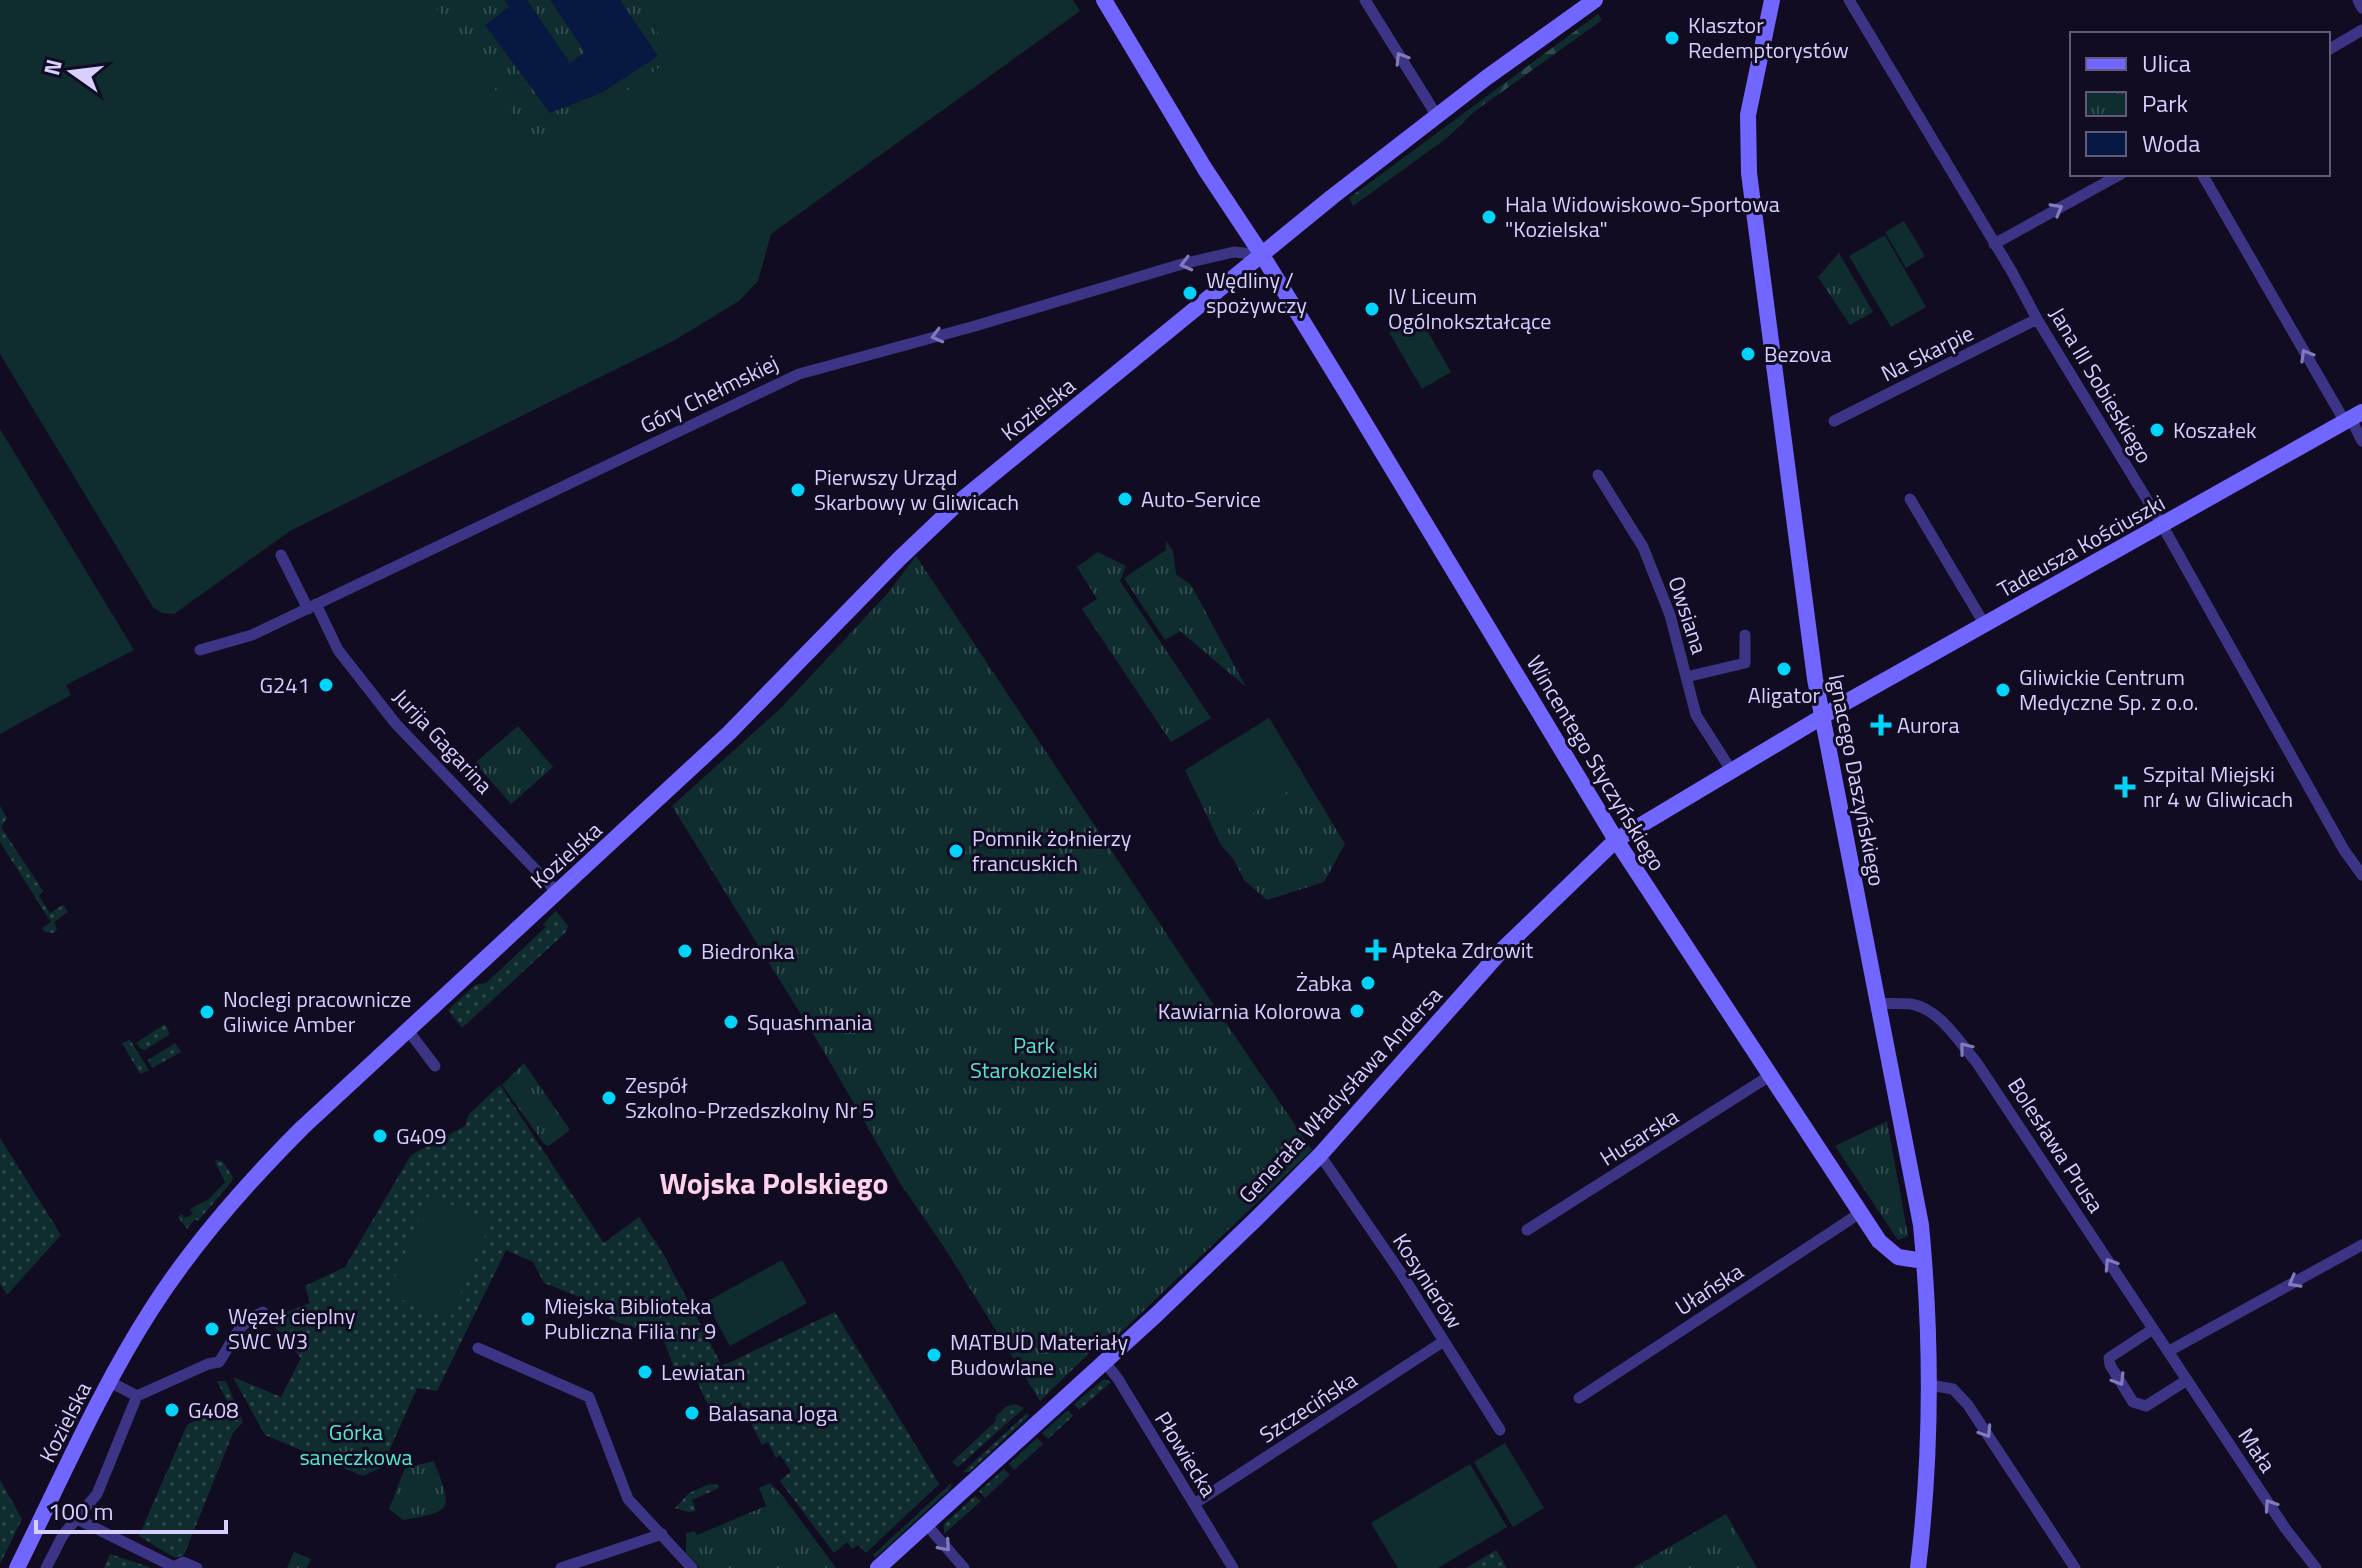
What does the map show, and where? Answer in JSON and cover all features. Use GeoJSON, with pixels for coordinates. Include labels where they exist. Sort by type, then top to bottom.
{"type":"FeatureCollection","features":[{"type":"Feature","properties":{"kind":"street","name":"Wincentego Styczyńskiego"},"geometry":{"type":"LineString","coordinates":[[1104,0],[1616,840],[1860,1213],[1889,1252],[1906,1259],[1924,1261]]}},
{"type":"Feature","properties":{"kind":"street"},"geometry":{"type":"LineString","coordinates":[[1365,0],[1437,116]]}},
{"type":"Feature","properties":{"kind":"street","name":"Kozielska"},"geometry":{"type":"LineString","coordinates":[[17,1568],[110,1382],[164,1291],[251,1181],[302,1128],[768,696],[899,559],[959,502],[1437,116],[1595,0]]}},
{"type":"Feature","properties":{"kind":"street","name":"Ignacego Daszyńskiego"},"geometry":{"type":"LineString","coordinates":[[1772,0],[1750,99],[1747,147],[1799,571],[1822,717],[1918,1203],[1930,1385],[1927,1490],[1918,1568]]}},
{"type":"Feature","properties":{"kind":"street","name":"Jana III Sobieskiego"},"geometry":{"type":"LineString","coordinates":[[1849,0],[2162,525],[2344,850],[2362,875]]}},
{"type":"Feature","properties":{"kind":"street"},"geometry":{"type":"LineString","coordinates":[[2358,0],[2362,8]]}},
{"type":"Feature","properties":{"kind":"street"},"geometry":{"type":"LineString","coordinates":[[2330,49],[2362,30]]}},
{"type":"Feature","properties":{"kind":"street"},"geometry":{"type":"LineString","coordinates":[[1994,244],[2117,176]]}},
{"type":"Feature","properties":{"kind":"street"},"geometry":{"type":"LineString","coordinates":[[2203,176],[2353,418],[2362,441]]}},
{"type":"Feature","properties":{"kind":"street","name":"Góry Chełmskiej"},"geometry":{"type":"LineString","coordinates":[[200,650],[252,635],[799,374],[1066,300],[1182,264],[1234,252],[1262,255]]}},
{"type":"Feature","properties":{"kind":"street","name":"Na Skarpie"},"geometry":{"type":"LineString","coordinates":[[1834,421],[2037,319]]}},
{"type":"Feature","properties":{"kind":"street","name":"Tadeusza Kościuszki"},"geometry":{"type":"LineString","coordinates":[[1822,717],[2353,418]]}},
{"type":"Feature","properties":{"kind":"street","name":"Owsiana"},"geometry":{"type":"LineString","coordinates":[[1598,475],[1643,547],[1670,615],[1696,715],[1731,770]]}},
{"type":"Feature","properties":{"kind":"street"},"geometry":{"type":"LineString","coordinates":[[1910,499],[1985,625]]}},
{"type":"Feature","properties":{"kind":"street","name":"Jurija Gagarina"},"geometry":{"type":"LineString","coordinates":[[281,555],[338,650],[396,724],[557,892]]}},
{"type":"Feature","properties":{"kind":"street"},"geometry":{"type":"LineString","coordinates":[[1686,677],[1745,663],[1745,635]]}},
{"type":"Feature","properties":{"kind":"street","name":"Generała Władysława Andersa"},"geometry":{"type":"LineString","coordinates":[[878,1568],[1258,1217],[1320,1155],[1503,949],[1616,840],[1822,717]]}},
{"type":"Feature","properties":{"kind":"street","name":"Bolesława Prusa"},"geometry":{"type":"LineString","coordinates":[[1879,1003],[1922,1007],[1950,1029],[1992,1084],[2169,1351]]}},
{"type":"Feature","properties":{"kind":"street"},"geometry":{"type":"LineString","coordinates":[[407,1029],[435,1066]]}},
{"type":"Feature","properties":{"kind":"street","name":"Husarska"},"geometry":{"type":"LineString","coordinates":[[1527,1230],[1771,1075]]}},
{"type":"Feature","properties":{"kind":"street","name":"Kosynierów"},"geometry":{"type":"LineString","coordinates":[[1320,1155],[1401,1273],[1500,1430]]}},
{"type":"Feature","properties":{"kind":"street","name":"Ułańska"},"geometry":{"type":"LineString","coordinates":[[1579,1398],[1860,1213]]}},
{"type":"Feature","properties":{"kind":"street"},"geometry":{"type":"LineString","coordinates":[[2169,1351],[2362,1245]]}},
{"type":"Feature","properties":{"kind":"street"},"geometry":{"type":"LineString","coordinates":[[46,1568],[63,1535],[97,1494],[137,1396],[219,1362],[239,1327],[250,1317],[263,1312]]}},
{"type":"Feature","properties":{"kind":"street"},"geometry":{"type":"LineString","coordinates":[[2153,1329],[2109,1358],[2110,1365],[2133,1402],[2146,1406],[2187,1380]]}},
{"type":"Feature","properties":{"kind":"street","name":"Szczecińska"},"geometry":{"type":"LineString","coordinates":[[1194,1504],[1444,1341]]}},
{"type":"Feature","properties":{"kind":"street"},"geometry":{"type":"LineString","coordinates":[[478,1348],[589,1397],[628,1499],[692,1568]]}},
{"type":"Feature","properties":{"kind":"street","name":"Mała"},"geometry":{"type":"LineString","coordinates":[[2169,1351],[2285,1528],[2316,1568]]}},
{"type":"Feature","properties":{"kind":"street","name":"Płowiecka"},"geometry":{"type":"LineString","coordinates":[[1104,1361],[1233,1568]]}},
{"type":"Feature","properties":{"kind":"street","name":"Kozielska"},"geometry":{"type":"LineString","coordinates":[[110,1382],[137,1396]]}},
{"type":"Feature","properties":{"kind":"street"},"geometry":{"type":"LineString","coordinates":[[1930,1385],[1953,1389],[1968,1405],[2075,1568]]}},
{"type":"Feature","properties":{"kind":"street"},"geometry":{"type":"LineString","coordinates":[[77,1519],[174,1567],[183,1562],[197,1568]]}},
{"type":"Feature","properties":{"kind":"street"},"geometry":{"type":"LineString","coordinates":[[926,1524],[964,1568]]}},
{"type":"Feature","properties":{"kind":"street"},"geometry":{"type":"LineString","coordinates":[[561,1568],[662,1534]]}},
{"type":"Feature","properties":{"kind":"green space"},"geometry":{"type":"Polygon","coordinates":[[[0,0],[430,0],[541,153],[674,57],[636,0],[1073,0],[1080,11],[771,234],[758,281],[739,301],[675,340],[290,531],[174,614],[162,613],[153,607],[0,354],[0,0]]]}},
{"type":"Feature","properties":{"kind":"green space"},"geometry":{"type":"Polygon","coordinates":[[[430,0],[636,0],[675,57],[540,154],[430,0]]]}},
{"type":"Feature","properties":{"kind":"green space"},"geometry":{"type":"Polygon","coordinates":[[[1598,14],[1602,20],[1475,111],[1448,137],[1353,206],[1349,198],[1598,14]]]}},
{"type":"Feature","properties":{"kind":"green space"},"geometry":{"type":"Polygon","coordinates":[[[1904,221],[1925,256],[1906,268],[1885,232],[1904,221]]]}},
{"type":"Feature","properties":{"kind":"green space"},"geometry":{"type":"Polygon","coordinates":[[[1885,235],[1926,307],[1891,327],[1849,256],[1885,235]]]}},
{"type":"Feature","properties":{"kind":"green space"},"geometry":{"type":"Polygon","coordinates":[[[1839,253],[1873,312],[1850,325],[1818,277],[1839,253]]]}},
{"type":"Feature","properties":{"kind":"green space"},"geometry":{"type":"Polygon","coordinates":[[[1418,315],[1451,372],[1422,389],[1389,332],[1418,315]]]}},
{"type":"Feature","properties":{"kind":"green space"},"geometry":{"type":"Polygon","coordinates":[[[0,429],[134,650],[66,685],[71,695],[0,734],[0,429]]]}},
{"type":"Feature","properties":{"kind":"green space"},"geometry":{"type":"Polygon","coordinates":[[[1166,541],[1173,551],[1176,574],[1191,585],[1246,687],[1180,631],[1165,640],[1124,578],[1166,550],[1166,541]]]}},
{"type":"Feature","properties":{"kind":"green space"},"geometry":{"type":"Polygon","coordinates":[[[1098,552],[1126,566],[1120,581],[1211,718],[1171,742],[1082,609],[1097,599],[1077,567],[1098,552]]]}},
{"type":"Feature","properties":{"kind":"green space","name":"Park Starokozielski"},"geometry":{"type":"Polygon","coordinates":[[[916,556],[1213,1004],[1211,1019],[1226,1023],[1312,1150],[1115,1338],[1110,1333],[1040,1401],[944,1247],[900,1183],[823,1050],[672,806],[780,709],[887,594],[916,556]]]}},
{"type":"Feature","properties":{"kind":"green space"},"geometry":{"type":"Polygon","coordinates":[[[1269,718],[1345,844],[1324,882],[1267,900],[1244,880],[1234,860],[1221,845],[1185,770],[1269,718]]]}},
{"type":"Feature","properties":{"kind":"green space"},"geometry":{"type":"Polygon","coordinates":[[[1269,718],[1306,780],[1226,830],[1188,769],[1269,718]]]}},
{"type":"Feature","properties":{"kind":"green space"},"geometry":{"type":"Polygon","coordinates":[[[518,726],[553,767],[511,804],[475,763],[518,726]]]}},
{"type":"Feature","properties":{"kind":"green space"},"geometry":{"type":"Polygon","coordinates":[[[0,806],[7,818],[1,827],[43,891],[39,896],[50,913],[63,905],[68,912],[54,922],[57,929],[53,933],[45,932],[42,928],[51,922],[0,842],[0,806]]]}},
{"type":"Feature","properties":{"kind":"green space"},"geometry":{"type":"Polygon","coordinates":[[[556,911],[568,926],[566,932],[462,1028],[448,1010],[475,985],[486,983],[546,927],[543,924],[556,911]]]}},
{"type":"Feature","properties":{"kind":"green space"},"geometry":{"type":"Polygon","coordinates":[[[165,1024],[170,1034],[145,1050],[136,1043],[165,1024]]]}},
{"type":"Feature","properties":{"kind":"green space"},"geometry":{"type":"Polygon","coordinates":[[[130,1040],[149,1070],[140,1074],[122,1043],[130,1040]]]}},
{"type":"Feature","properties":{"kind":"green space"},"geometry":{"type":"Polygon","coordinates":[[[175,1043],[181,1052],[152,1068],[148,1060],[175,1043]]]}},
{"type":"Feature","properties":{"kind":"green space"},"geometry":{"type":"Polygon","coordinates":[[[524,1063],[570,1130],[549,1146],[544,1144],[502,1085],[524,1063]]]}},
{"type":"Feature","properties":{"kind":"green space"},"geometry":{"type":"Polygon","coordinates":[[[500,1085],[604,1243],[639,1217],[664,1255],[722,1366],[835,1312],[939,1484],[866,1553],[858,1545],[852,1549],[847,1542],[834,1553],[780,1481],[791,1471],[780,1455],[776,1458],[768,1442],[762,1445],[740,1402],[712,1414],[689,1364],[675,1371],[663,1338],[609,1319],[607,1308],[544,1283],[533,1262],[506,1250],[437,1391],[417,1388],[382,1467],[363,1476],[265,1435],[233,1377],[281,1397],[301,1358],[268,1319],[310,1303],[305,1286],[345,1267],[411,1155],[465,1126],[469,1114],[500,1085]]]}},
{"type":"Feature","properties":{"kind":"green space"},"geometry":{"type":"Polygon","coordinates":[[[1887,1121],[1908,1236],[1898,1240],[1835,1146],[1887,1121]]]}},
{"type":"Feature","properties":{"kind":"green space"},"geometry":{"type":"Polygon","coordinates":[[[0,1138],[61,1235],[7,1295],[0,1284],[0,1138]]]}},
{"type":"Feature","properties":{"kind":"green space"},"geometry":{"type":"Polygon","coordinates":[[[216,1160],[223,1162],[233,1177],[232,1181],[198,1221],[195,1219],[187,1229],[178,1217],[193,1214],[190,1209],[209,1199],[225,1182],[216,1160]]]}},
{"type":"Feature","properties":{"kind":"green space"},"geometry":{"type":"Polygon","coordinates":[[[429,1195],[491,1221],[450,1319],[388,1294],[429,1195]]]}},
{"type":"Feature","properties":{"kind":"green space"},"geometry":{"type":"Polygon","coordinates":[[[782,1260],[807,1303],[730,1346],[706,1302],[782,1260]]]}},
{"type":"Feature","properties":{"kind":"green space"},"geometry":{"type":"Polygon","coordinates":[[[1104,1379],[1111,1382],[1079,1410],[1074,1404],[1104,1379]]]}},
{"type":"Feature","properties":{"kind":"green space"},"geometry":{"type":"Polygon","coordinates":[[[217,1381],[226,1381],[243,1422],[233,1433],[184,1555],[175,1558],[139,1536],[187,1425],[228,1403],[217,1381]]]}},
{"type":"Feature","properties":{"kind":"green space"},"geometry":{"type":"Polygon","coordinates":[[[1015,1404],[1024,1408],[958,1467],[952,1462],[996,1421],[996,1416],[1007,1406],[1015,1404]]]}},
{"type":"Feature","properties":{"kind":"green space"},"geometry":{"type":"Polygon","coordinates":[[[1068,1410],[1073,1416],[1048,1439],[1042,1433],[1068,1410]]]}},
{"type":"Feature","properties":{"kind":"green space"},"geometry":{"type":"Polygon","coordinates":[[[1027,1413],[1029,1416],[969,1472],[963,1472],[1027,1413]]]}},
{"type":"Feature","properties":{"kind":"green space","name":"Górka saneczkowa"},"geometry":{"type":"Polygon","coordinates":[[[334,1415],[382,1421],[381,1454],[367,1469],[358,1473],[329,1461],[334,1415]]]}},
{"type":"Feature","properties":{"kind":"green space"},"geometry":{"type":"Polygon","coordinates":[[[1037,1438],[1043,1444],[1014,1470],[1009,1464],[1037,1438]]]}},
{"type":"Feature","properties":{"kind":"green space"},"geometry":{"type":"Polygon","coordinates":[[[1505,1443],[1544,1508],[1513,1527],[1474,1462],[1505,1443]]]}},
{"type":"Feature","properties":{"kind":"green space"},"geometry":{"type":"Polygon","coordinates":[[[434,1461],[444,1490],[445,1506],[432,1514],[403,1520],[389,1509],[405,1468],[434,1461]]]}},
{"type":"Feature","properties":{"kind":"green space"},"geometry":{"type":"Polygon","coordinates":[[[1470,1464],[1507,1527],[1438,1568],[1398,1568],[1371,1523],[1470,1464]]]}},
{"type":"Feature","properties":{"kind":"green space"},"geometry":{"type":"Polygon","coordinates":[[[1004,1469],[1010,1475],[985,1498],[979,1491],[1004,1469]]]}},
{"type":"Feature","properties":{"kind":"green space"},"geometry":{"type":"Polygon","coordinates":[[[0,1480],[22,1519],[0,1564],[0,1480]]]}},
{"type":"Feature","properties":{"kind":"green space"},"geometry":{"type":"Polygon","coordinates":[[[770,1483],[836,1568],[700,1568],[686,1553],[686,1534],[694,1531],[697,1535],[766,1506],[759,1488],[770,1483]]]}},
{"type":"Feature","properties":{"kind":"green space"},"geometry":{"type":"Polygon","coordinates":[[[951,1483],[951,1488],[875,1558],[873,1555],[951,1483]]]}},
{"type":"Feature","properties":{"kind":"green space"},"geometry":{"type":"Polygon","coordinates":[[[709,1484],[718,1485],[719,1488],[692,1500],[696,1511],[675,1508],[689,1493],[709,1484]]]}},
{"type":"Feature","properties":{"kind":"green space"},"geometry":{"type":"Polygon","coordinates":[[[975,1496],[981,1501],[944,1534],[944,1524],[975,1496]]]}},
{"type":"Feature","properties":{"kind":"green space"},"geometry":{"type":"Polygon","coordinates":[[[1726,1514],[1757,1568],[1633,1568],[1726,1514]]]}},
{"type":"Feature","properties":{"kind":"green space"},"geometry":{"type":"Polygon","coordinates":[[[1496,1550],[1507,1568],[1466,1568],[1496,1550]]]}},
{"type":"Feature","properties":{"kind":"green space"},"geometry":{"type":"Polygon","coordinates":[[[294,1552],[311,1559],[307,1568],[287,1568],[294,1552]]]}},
{"type":"Feature","properties":{"kind":"green space"},"geometry":{"type":"Polygon","coordinates":[[[110,1554],[152,1568],[104,1568],[110,1554]]]}},
{"type":"Feature","properties":{"kind":"water"},"geometry":{"type":"Polygon","coordinates":[[[504,0],[527,0],[570,63],[585,52],[550,0],[620,0],[658,56],[603,92],[550,113],[485,25],[509,7],[504,0]]]}},
{"type":"Feature","properties":{"kind":"place","name":"Klasztor Redemptorystów"},"geometry":{"type":"Point","coordinates":[1672,38]}},
{"type":"Feature","properties":{"kind":"place","name":"Hala Widowiskowo-Sportowa \"Kozielska\""},"geometry":{"type":"Point","coordinates":[1489,217]}},
{"type":"Feature","properties":{"kind":"place","name":"Wędliny / spożywczy"},"geometry":{"type":"Point","coordinates":[1190,293]}},
{"type":"Feature","properties":{"kind":"place","name":"IV Liceum Ogólnokształcące"},"geometry":{"type":"Point","coordinates":[1372,309]}},
{"type":"Feature","properties":{"kind":"place","name":"Bezova"},"geometry":{"type":"Point","coordinates":[1748,354]}},
{"type":"Feature","properties":{"kind":"place","name":"Koszałek"},"geometry":{"type":"Point","coordinates":[2157,430]}},
{"type":"Feature","properties":{"kind":"place","name":"Pierwszy Urząd Skarbowy w Gliwicach"},"geometry":{"type":"Point","coordinates":[798,490]}},
{"type":"Feature","properties":{"kind":"place","name":"Auto-Service"},"geometry":{"type":"Point","coordinates":[1125,499]}},
{"type":"Feature","properties":{"kind":"place","name":"Aligator"},"geometry":{"type":"Point","coordinates":[1784,669]}},
{"type":"Feature","properties":{"kind":"place","name":"G241"},"geometry":{"type":"Point","coordinates":[326,685]}},
{"type":"Feature","properties":{"kind":"place","name":"Gliwickie Centrum Medyczne Sp. z o.o."},"geometry":{"type":"Point","coordinates":[2003,690]}},
{"type":"Feature","properties":{"kind":"place","name":"Aurora"},"geometry":{"type":"Point","coordinates":[1881,725]}},
{"type":"Feature","properties":{"kind":"place","name":"Szpital Miejski nr 4 w Gliwicach"},"geometry":{"type":"Point","coordinates":[2125,787]}},
{"type":"Feature","properties":{"kind":"place","name":"Pomnik żołnierzy francuskich"},"geometry":{"type":"Point","coordinates":[956,851]}},
{"type":"Feature","properties":{"kind":"place","name":"Apteka Zdrowit"},"geometry":{"type":"Point","coordinates":[1376,950]}},
{"type":"Feature","properties":{"kind":"place","name":"Biedronka"},"geometry":{"type":"Point","coordinates":[685,951]}},
{"type":"Feature","properties":{"kind":"place","name":"Żabka"},"geometry":{"type":"Point","coordinates":[1368,983]}},
{"type":"Feature","properties":{"kind":"place","name":"Kawiarnia Kolorowa"},"geometry":{"type":"Point","coordinates":[1357,1011]}},
{"type":"Feature","properties":{"kind":"place","name":"Noclegi pracownicze Gliwice Amber"},"geometry":{"type":"Point","coordinates":[207,1012]}},
{"type":"Feature","properties":{"kind":"place","name":"Squashmania"},"geometry":{"type":"Point","coordinates":[731,1022]}},
{"type":"Feature","properties":{"kind":"place","name":"Zespół Szkolno-Przedszkolny Nr 5"},"geometry":{"type":"Point","coordinates":[609,1098]}},
{"type":"Feature","properties":{"kind":"place","name":"G409"},"geometry":{"type":"Point","coordinates":[380,1136]}},
{"type":"Feature","properties":{"kind":"place","name":"Miejska Biblioteka Publiczna Filia nr 9"},"geometry":{"type":"Point","coordinates":[528,1319]}},
{"type":"Feature","properties":{"kind":"place","name":"Węzeł cieplny SWC W3"},"geometry":{"type":"Point","coordinates":[212,1329]}},
{"type":"Feature","properties":{"kind":"place","name":"MATBUD Materiały Budowlane"},"geometry":{"type":"Point","coordinates":[934,1355]}},
{"type":"Feature","properties":{"kind":"place","name":"Lewiatan"},"geometry":{"type":"Point","coordinates":[645,1372]}},
{"type":"Feature","properties":{"kind":"place","name":"G408"},"geometry":{"type":"Point","coordinates":[172,1410]}},
{"type":"Feature","properties":{"kind":"place","name":"Balasana Joga"},"geometry":{"type":"Point","coordinates":[692,1413]}},
{"type":"Feature","properties":{"kind":"district","name":"Wojska Polskiego"},"geometry":{"type":"Point","coordinates":[774,1184]}}]}
